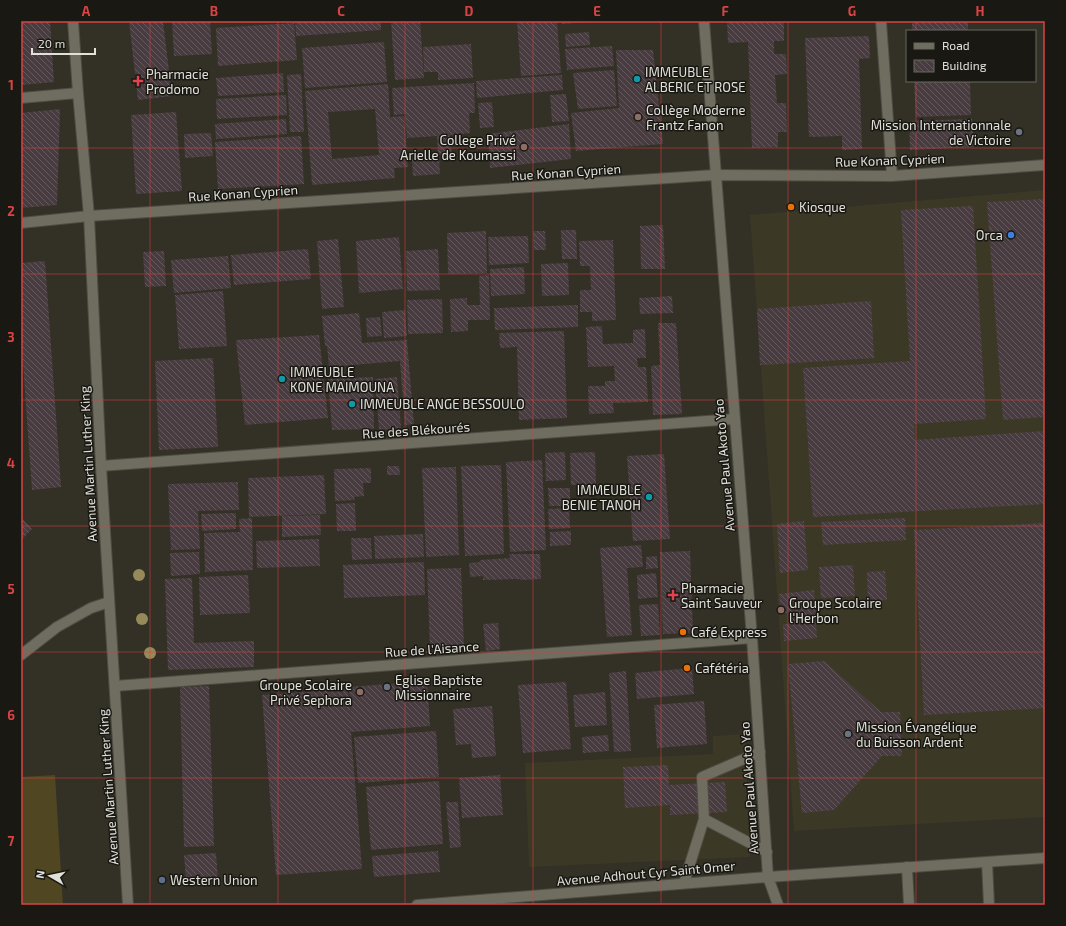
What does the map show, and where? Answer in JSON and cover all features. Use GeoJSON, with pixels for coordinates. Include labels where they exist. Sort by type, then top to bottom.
{"type":"FeatureCollection","features":[{"type":"Feature","properties":{"kind":"street","name":"Avenue Martin Luther King"},"geometry":{"type":"LineString","coordinates":[[73,21],[89,216],[101,466],[128,905]]}},
{"type":"Feature","properties":{"kind":"street","name":"Avenue Paul Akoto Yao"},"geometry":{"type":"LineString","coordinates":[[704,21],[752,638],[768,877],[778,905]]}},
{"type":"Feature","properties":{"kind":"street"},"geometry":{"type":"LineString","coordinates":[[881,21],[892,176]]}},
{"type":"Feature","properties":{"kind":"street"},"geometry":{"type":"LineString","coordinates":[[21,98],[78,93]]}},
{"type":"Feature","properties":{"kind":"street","name":"Rue Konan Cyprien"},"geometry":{"type":"LineString","coordinates":[[21,223],[89,216],[715,175],[810,174],[892,176],[1045,165]]}},
{"type":"Feature","properties":{"kind":"street","name":"Rue des Blékourés"},"geometry":{"type":"LineString","coordinates":[[101,466],[734,419]]}},
{"type":"Feature","properties":{"kind":"street"},"geometry":{"type":"LineString","coordinates":[[21,655],[57,627],[91,608],[109,602]]}},
{"type":"Feature","properties":{"kind":"street","name":"Rue de l'Aisance"},"geometry":{"type":"LineString","coordinates":[[115,686],[752,638]]}},
{"type":"Feature","properties":{"kind":"street"},"geometry":{"type":"LineString","coordinates":[[684,883],[704,819],[702,777],[760,752]]}},
{"type":"Feature","properties":{"kind":"street"},"geometry":{"type":"LineString","coordinates":[[704,819],[766,852]]}},
{"type":"Feature","properties":{"kind":"street","name":"Avenue Adhout Cyr Saint Omer"},"geometry":{"type":"LineString","coordinates":[[417,905],[684,883],[1045,858]]}},
{"type":"Feature","properties":{"kind":"street"},"geometry":{"type":"LineString","coordinates":[[987,862],[989,905]]}},
{"type":"Feature","properties":{"kind":"street"},"geometry":{"type":"LineString","coordinates":[[907,867],[909,905]]}},
{"type":"Feature","properties":{"kind":"shaded area"},"geometry":{"type":"Polygon","coordinates":[[[1045,190],[1045,817],[794,831],[750,215],[1045,190]]]}},
{"type":"Feature","properties":{"kind":"shaded area"},"geometry":{"type":"Polygon","coordinates":[[[745,734],[750,857],[529,867],[525,763],[713,754],[713,736],[745,734]]]}},
{"type":"Feature","properties":{"kind":"shaded area"},"geometry":{"type":"Polygon","coordinates":[[[55,775],[63,905],[21,905],[21,777],[55,775]]]}},
{"type":"Feature","properties":{"kind":"building"},"geometry":{"type":"Polygon","coordinates":[[[21,21],[50,21],[54,82],[21,85],[21,21]]]}},
{"type":"Feature","properties":{"kind":"building"},"geometry":{"type":"Polygon","coordinates":[[[129,21],[163,21],[172,96],[138,100],[129,21]]]}},
{"type":"Feature","properties":{"kind":"building"},"geometry":{"type":"Polygon","coordinates":[[[172,21],[210,21],[212,54],[174,56],[172,21]]]}},
{"type":"Feature","properties":{"kind":"building"},"geometry":{"type":"Polygon","coordinates":[[[295,21],[381,21],[381,30],[296,36],[295,21]]]}},
{"type":"Feature","properties":{"kind":"building"},"geometry":{"type":"Polygon","coordinates":[[[391,21],[420,21],[424,78],[395,80],[391,21]]]}},
{"type":"Feature","properties":{"kind":"building"},"geometry":{"type":"Polygon","coordinates":[[[517,21],[557,21],[561,73],[521,76],[517,21]]]}},
{"type":"Feature","properties":{"kind":"building"},"geometry":{"type":"Polygon","coordinates":[[[562,21],[590,21],[590,22],[562,24],[562,21]]]}},
{"type":"Feature","properties":{"kind":"building"},"geometry":{"type":"Polygon","coordinates":[[[727,21],[784,21],[784,41],[774,41],[774,54],[786,54],[787,74],[775,75],[777,103],[786,103],[787,132],[778,132],[778,147],[752,148],[748,42],[728,43],[727,21]]]}},
{"type":"Feature","properties":{"kind":"building"},"geometry":{"type":"Polygon","coordinates":[[[912,21],[968,21],[968,30],[912,30],[912,21]]]}},
{"type":"Feature","properties":{"kind":"building"},"geometry":{"type":"Polygon","coordinates":[[[294,23],[297,60],[218,66],[216,28],[294,23]]]}},
{"type":"Feature","properties":{"kind":"building"},"geometry":{"type":"Polygon","coordinates":[[[589,32],[590,45],[566,47],[565,34],[589,32]]]}},
{"type":"Feature","properties":{"kind":"building"},"geometry":{"type":"Polygon","coordinates":[[[869,36],[870,58],[859,59],[862,149],[842,150],[842,136],[809,137],[805,38],[869,36]]]}},
{"type":"Feature","properties":{"kind":"building"},"geometry":{"type":"Polygon","coordinates":[[[384,42],[387,82],[305,88],[302,48],[384,42]]]}},
{"type":"Feature","properties":{"kind":"building"},"geometry":{"type":"Polygon","coordinates":[[[471,44],[473,78],[438,80],[438,72],[424,72],[423,47],[471,44]]]}},
{"type":"Feature","properties":{"kind":"building"},"geometry":{"type":"Polygon","coordinates":[[[612,46],[614,66],[567,70],[565,49],[612,46]]]}},
{"type":"Feature","properties":{"kind":"building","name":"IMMEUBLE ALBERIC ET ROSE"},"geometry":{"type":"Polygon","coordinates":[[[616,50],[653,50],[663,144],[576,151],[571,113],[619,108],[616,50]]]}},
{"type":"Feature","properties":{"kind":"building"},"geometry":{"type":"Polygon","coordinates":[[[614,70],[617,106],[578,109],[573,73],[614,70]]]}},
{"type":"Feature","properties":{"kind":"building"},"geometry":{"type":"Polygon","coordinates":[[[283,73],[284,92],[218,96],[216,78],[283,73]]]}},
{"type":"Feature","properties":{"kind":"building"},"geometry":{"type":"Polygon","coordinates":[[[301,74],[304,132],[290,132],[287,75],[301,74]]]}},
{"type":"Feature","properties":{"kind":"building"},"geometry":{"type":"Polygon","coordinates":[[[562,75],[563,90],[477,98],[476,81],[562,75]]]}},
{"type":"Feature","properties":{"kind":"building"},"geometry":{"type":"Polygon","coordinates":[[[914,82],[970,82],[971,115],[916,117],[914,82]]]}},
{"type":"Feature","properties":{"kind":"building"},"geometry":{"type":"Polygon","coordinates":[[[474,83],[475,113],[469,113],[470,133],[450,135],[452,154],[438,155],[437,136],[407,138],[405,114],[394,115],[392,88],[474,83]]]}},
{"type":"Feature","properties":{"kind":"building"},"geometry":{"type":"Polygon","coordinates":[[[388,84],[390,117],[404,116],[408,167],[394,168],[395,178],[312,185],[305,91],[388,84]],[[375,109],[328,112],[332,159],[379,155],[375,109]]]}},
{"type":"Feature","properties":{"kind":"building"},"geometry":{"type":"Polygon","coordinates":[[[566,94],[569,121],[552,122],[550,95],[566,94]]]}},
{"type":"Feature","properties":{"kind":"building"},"geometry":{"type":"Polygon","coordinates":[[[286,95],[287,115],[217,119],[216,99],[286,95]]]}},
{"type":"Feature","properties":{"kind":"building"},"geometry":{"type":"Polygon","coordinates":[[[492,102],[494,127],[480,128],[478,103],[492,102]]]}},
{"type":"Feature","properties":{"kind":"building"},"geometry":{"type":"Polygon","coordinates":[[[60,109],[57,205],[21,208],[21,113],[60,109]]]}},
{"type":"Feature","properties":{"kind":"building"},"geometry":{"type":"Polygon","coordinates":[[[176,112],[182,191],[136,194],[131,115],[176,112]]]}},
{"type":"Feature","properties":{"kind":"building"},"geometry":{"type":"Polygon","coordinates":[[[286,119],[287,134],[216,139],[215,124],[286,119]]]}},
{"type":"Feature","properties":{"kind":"building"},"geometry":{"type":"Polygon","coordinates":[[[972,119],[974,147],[910,150],[909,121],[972,119]]]}},
{"type":"Feature","properties":{"kind":"building"},"geometry":{"type":"Polygon","coordinates":[[[569,124],[571,159],[490,168],[488,134],[569,124]]]}},
{"type":"Feature","properties":{"kind":"building"},"geometry":{"type":"Polygon","coordinates":[[[211,133],[213,156],[185,158],[184,134],[211,133]]]}},
{"type":"Feature","properties":{"kind":"building"},"geometry":{"type":"Polygon","coordinates":[[[301,136],[304,184],[218,189],[215,142],[301,136]]]}},
{"type":"Feature","properties":{"kind":"building"},"geometry":{"type":"Polygon","coordinates":[[[439,157],[440,174],[413,176],[412,159],[439,157]]]}},
{"type":"Feature","properties":{"kind":"building"},"geometry":{"type":"Polygon","coordinates":[[[1045,199],[1045,417],[1003,420],[987,202],[1045,199]]]}},
{"type":"Feature","properties":{"kind":"building"},"geometry":{"type":"Polygon","coordinates":[[[973,206],[986,419],[914,424],[915,440],[1045,431],[1045,504],[813,517],[803,368],[910,361],[901,210],[973,206]]]}},
{"type":"Feature","properties":{"kind":"building"},"geometry":{"type":"Polygon","coordinates":[[[663,225],[665,269],[641,269],[640,226],[663,225]]]}},
{"type":"Feature","properties":{"kind":"building"},"geometry":{"type":"Polygon","coordinates":[[[561,230],[576,230],[577,259],[562,259],[561,230]]]}},
{"type":"Feature","properties":{"kind":"building"},"geometry":{"type":"Polygon","coordinates":[[[486,231],[487,273],[448,274],[447,233],[486,231]]]}},
{"type":"Feature","properties":{"kind":"building"},"geometry":{"type":"Polygon","coordinates":[[[533,231],[545,231],[546,250],[534,250],[533,231]]]}},
{"type":"Feature","properties":{"kind":"building"},"geometry":{"type":"Polygon","coordinates":[[[528,236],[529,263],[489,265],[488,237],[528,236]]]}},
{"type":"Feature","properties":{"kind":"building"},"geometry":{"type":"Polygon","coordinates":[[[399,237],[403,289],[359,293],[356,241],[399,237]]]}},
{"type":"Feature","properties":{"kind":"building"},"geometry":{"type":"Polygon","coordinates":[[[338,239],[344,307],[322,309],[317,241],[338,239]]]}},
{"type":"Feature","properties":{"kind":"building"},"geometry":{"type":"Polygon","coordinates":[[[613,240],[616,320],[592,321],[592,312],[580,312],[580,290],[591,290],[590,266],[580,266],[579,241],[613,240]]]}},
{"type":"Feature","properties":{"kind":"building"},"geometry":{"type":"Polygon","coordinates":[[[308,249],[311,279],[234,285],[231,255],[308,249]]]}},
{"type":"Feature","properties":{"kind":"building"},"geometry":{"type":"Polygon","coordinates":[[[438,249],[440,290],[407,291],[406,251],[438,249]]]}},
{"type":"Feature","properties":{"kind":"building"},"geometry":{"type":"Polygon","coordinates":[[[164,251],[166,286],[145,287],[143,252],[164,251]]]}},
{"type":"Feature","properties":{"kind":"building"},"geometry":{"type":"Polygon","coordinates":[[[228,256],[231,288],[174,293],[171,260],[228,256]]]}},
{"type":"Feature","properties":{"kind":"building"},"geometry":{"type":"Polygon","coordinates":[[[45,261],[61,487],[32,490],[21,334],[21,263],[45,261]]]}},
{"type":"Feature","properties":{"kind":"building"},"geometry":{"type":"Polygon","coordinates":[[[568,263],[569,295],[542,296],[541,264],[568,263]]]}},
{"type":"Feature","properties":{"kind":"building"},"geometry":{"type":"Polygon","coordinates":[[[524,267],[525,294],[491,296],[490,269],[524,267]]]}},
{"type":"Feature","properties":{"kind":"building"},"geometry":{"type":"Polygon","coordinates":[[[489,275],[490,320],[468,320],[468,331],[451,332],[450,299],[467,298],[467,305],[480,305],[479,276],[489,275]]]}},
{"type":"Feature","properties":{"kind":"building"},"geometry":{"type":"Polygon","coordinates":[[[223,291],[227,346],[179,349],[175,295],[223,291]]]}},
{"type":"Feature","properties":{"kind":"building"},"geometry":{"type":"Polygon","coordinates":[[[672,296],[673,313],[640,314],[639,298],[672,296]]]}},
{"type":"Feature","properties":{"kind":"building"},"geometry":{"type":"Polygon","coordinates":[[[442,299],[443,333],[408,334],[407,300],[442,299]]]}},
{"type":"Feature","properties":{"kind":"building"},"geometry":{"type":"Polygon","coordinates":[[[871,301],[874,358],[760,365],[757,309],[871,301]]]}},
{"type":"Feature","properties":{"kind":"building"},"geometry":{"type":"Polygon","coordinates":[[[578,305],[578,327],[495,330],[494,308],[578,305]]]}},
{"type":"Feature","properties":{"kind":"building"},"geometry":{"type":"Polygon","coordinates":[[[405,310],[407,336],[384,338],[382,312],[405,310]]]}},
{"type":"Feature","properties":{"kind":"building"},"geometry":{"type":"Polygon","coordinates":[[[359,313],[362,343],[407,340],[414,424],[405,425],[400,361],[329,367],[322,316],[359,313]]]}},
{"type":"Feature","properties":{"kind":"building"},"geometry":{"type":"Polygon","coordinates":[[[380,317],[382,336],[367,337],[366,318],[380,317]]]}},
{"type":"Feature","properties":{"kind":"building"},"geometry":{"type":"Polygon","coordinates":[[[658,323],[676,323],[682,414],[653,415],[651,366],[660,365],[658,323]]]}},
{"type":"Feature","properties":{"kind":"building"},"geometry":{"type":"Polygon","coordinates":[[[602,326],[603,344],[633,343],[633,330],[645,329],[646,358],[637,358],[638,367],[646,367],[648,402],[613,403],[614,413],[589,414],[588,386],[605,386],[605,381],[615,381],[614,366],[588,367],[586,327],[602,326]]]}},
{"type":"Feature","properties":{"kind":"building"},"geometry":{"type":"Polygon","coordinates":[[[564,331],[567,418],[519,420],[517,347],[500,348],[499,333],[564,331]]]}},
{"type":"Feature","properties":{"kind":"building","name":"IMMEUBLE KONE MAIMOUNA"},"geometry":{"type":"Polygon","coordinates":[[[319,335],[328,418],[245,425],[236,340],[319,335]]]}},
{"type":"Feature","properties":{"kind":"building"},"geometry":{"type":"Polygon","coordinates":[[[213,358],[218,447],[159,450],[155,361],[213,358]]]}},
{"type":"Feature","properties":{"kind":"building","name":"IMMEUBLE ANGE BESSOULO"},"geometry":{"type":"Polygon","coordinates":[[[373,377],[374,429],[332,430],[328,379],[373,377]]]}},
{"type":"Feature","properties":{"kind":"building"},"geometry":{"type":"Polygon","coordinates":[[[397,377],[401,428],[379,430],[375,379],[397,377]]]}},
{"type":"Feature","properties":{"kind":"building"},"geometry":{"type":"Polygon","coordinates":[[[565,452],[566,480],[546,481],[545,453],[565,452]]]}},
{"type":"Feature","properties":{"kind":"building"},"geometry":{"type":"Polygon","coordinates":[[[595,452],[596,484],[571,485],[570,453],[595,452]]]}},
{"type":"Feature","properties":{"kind":"building","name":"IMMEUBLE BENIE TANOH"},"geometry":{"type":"Polygon","coordinates":[[[664,454],[670,539],[633,541],[627,456],[664,454]]]}},
{"type":"Feature","properties":{"kind":"building"},"geometry":{"type":"Polygon","coordinates":[[[542,460],[546,550],[510,552],[506,462],[542,460]]]}},
{"type":"Feature","properties":{"kind":"building"},"geometry":{"type":"Polygon","coordinates":[[[501,465],[504,554],[465,556],[461,466],[501,465]]]}},
{"type":"Feature","properties":{"kind":"building"},"geometry":{"type":"Polygon","coordinates":[[[387,466],[399,466],[400,475],[387,475],[387,466]]]}},
{"type":"Feature","properties":{"kind":"building"},"geometry":{"type":"Polygon","coordinates":[[[456,467],[459,555],[426,557],[422,468],[456,467]]]}},
{"type":"Feature","properties":{"kind":"building"},"geometry":{"type":"Polygon","coordinates":[[[371,468],[371,483],[363,483],[364,496],[354,497],[355,500],[335,501],[334,469],[371,468]]]}},
{"type":"Feature","properties":{"kind":"building"},"geometry":{"type":"Polygon","coordinates":[[[324,475],[326,514],[249,517],[248,478],[324,475]]]}},
{"type":"Feature","properties":{"kind":"building"},"geometry":{"type":"Polygon","coordinates":[[[238,482],[239,510],[198,511],[200,549],[171,550],[168,484],[238,482]]]}},
{"type":"Feature","properties":{"kind":"building"},"geometry":{"type":"Polygon","coordinates":[[[548,488],[570,488],[570,506],[549,506],[548,488]]]}},
{"type":"Feature","properties":{"kind":"building"},"geometry":{"type":"Polygon","coordinates":[[[355,503],[356,531],[337,531],[336,504],[355,503]]]}},
{"type":"Feature","properties":{"kind":"building"},"geometry":{"type":"Polygon","coordinates":[[[569,508],[570,528],[549,529],[548,509],[569,508]]]}},
{"type":"Feature","properties":{"kind":"building"},"geometry":{"type":"Polygon","coordinates":[[[236,513],[236,529],[202,531],[201,514],[236,513]]]}},
{"type":"Feature","properties":{"kind":"building"},"geometry":{"type":"Polygon","coordinates":[[[320,515],[321,535],[282,537],[282,516],[320,515]]]}},
{"type":"Feature","properties":{"kind":"building"},"geometry":{"type":"Polygon","coordinates":[[[21,517],[32,529],[21,540],[21,517]]]}},
{"type":"Feature","properties":{"kind":"building"},"geometry":{"type":"Polygon","coordinates":[[[252,518],[253,570],[205,572],[204,533],[240,532],[239,519],[252,518]]]}},
{"type":"Feature","properties":{"kind":"building"},"geometry":{"type":"Polygon","coordinates":[[[905,518],[906,540],[823,545],[821,522],[905,518]]]}},
{"type":"Feature","properties":{"kind":"building"},"geometry":{"type":"Polygon","coordinates":[[[804,521],[808,570],[780,573],[777,524],[804,521]]]}},
{"type":"Feature","properties":{"kind":"building"},"geometry":{"type":"Polygon","coordinates":[[[1045,523],[1045,708],[924,715],[914,530],[1045,523]]]}},
{"type":"Feature","properties":{"kind":"building"},"geometry":{"type":"Polygon","coordinates":[[[571,531],[571,545],[550,546],[550,532],[571,531]]]}},
{"type":"Feature","properties":{"kind":"building"},"geometry":{"type":"Polygon","coordinates":[[[423,534],[424,557],[375,559],[374,536],[423,534]]]}},
{"type":"Feature","properties":{"kind":"building"},"geometry":{"type":"Polygon","coordinates":[[[351,538],[371,538],[372,559],[352,560],[351,538]]]}},
{"type":"Feature","properties":{"kind":"building"},"geometry":{"type":"Polygon","coordinates":[[[319,539],[320,566],[257,568],[256,541],[319,539]]]}},
{"type":"Feature","properties":{"kind":"building"},"geometry":{"type":"Polygon","coordinates":[[[641,545],[643,567],[627,568],[632,635],[607,637],[600,548],[641,545]]]}},
{"type":"Feature","properties":{"kind":"building"},"geometry":{"type":"Polygon","coordinates":[[[690,551],[693,633],[663,634],[660,552],[690,551]]]}},
{"type":"Feature","properties":{"kind":"building"},"geometry":{"type":"Polygon","coordinates":[[[199,552],[200,574],[171,576],[170,553],[199,552]]]}},
{"type":"Feature","properties":{"kind":"building"},"geometry":{"type":"Polygon","coordinates":[[[509,554],[540,554],[541,579],[483,580],[483,576],[470,577],[469,563],[480,562],[480,560],[510,558],[509,554]]]}},
{"type":"Feature","properties":{"kind":"building"},"geometry":{"type":"Polygon","coordinates":[[[657,556],[658,568],[646,569],[646,557],[657,556]]]}},
{"type":"Feature","properties":{"kind":"building"},"geometry":{"type":"Polygon","coordinates":[[[424,562],[425,595],[344,598],[343,565],[424,562]]]}},
{"type":"Feature","properties":{"kind":"building"},"geometry":{"type":"Polygon","coordinates":[[[853,565],[855,596],[821,598],[819,567],[853,565]]]}},
{"type":"Feature","properties":{"kind":"building"},"geometry":{"type":"Polygon","coordinates":[[[461,568],[464,647],[430,649],[427,569],[461,568]]]}},
{"type":"Feature","properties":{"kind":"building"},"geometry":{"type":"Polygon","coordinates":[[[885,571],[887,600],[868,601],[867,572],[885,571]]]}},
{"type":"Feature","properties":{"kind":"building"},"geometry":{"type":"Polygon","coordinates":[[[656,573],[658,597],[638,599],[637,575],[656,573]]]}},
{"type":"Feature","properties":{"kind":"building"},"geometry":{"type":"Polygon","coordinates":[[[248,575],[250,613],[200,615],[199,577],[248,575]]]}},
{"type":"Feature","properties":{"kind":"building"},"geometry":{"type":"Polygon","coordinates":[[[192,578],[194,643],[254,641],[254,667],[168,670],[165,579],[192,578]]]}},
{"type":"Feature","properties":{"kind":"building"},"geometry":{"type":"Polygon","coordinates":[[[814,590],[817,638],[784,641],[783,624],[789,624],[788,613],[781,613],[779,594],[814,590]]]}},
{"type":"Feature","properties":{"kind":"building"},"geometry":{"type":"Polygon","coordinates":[[[658,604],[660,635],[641,636],[639,605],[658,604]]]}},
{"type":"Feature","properties":{"kind":"building"},"geometry":{"type":"Polygon","coordinates":[[[498,623],[500,649],[486,651],[483,624],[498,623]]]}},
{"type":"Feature","properties":{"kind":"building","name":"Mission Évangélique du Buisson Ardent"},"geometry":{"type":"Polygon","coordinates":[[[824,661],[881,712],[900,712],[902,756],[882,756],[834,810],[802,813],[788,664],[824,661]]]}},
{"type":"Feature","properties":{"kind":"building"},"geometry":{"type":"Polygon","coordinates":[[[692,668],[694,694],[637,699],[635,673],[692,668]]]}},
{"type":"Feature","properties":{"kind":"building"},"geometry":{"type":"Polygon","coordinates":[[[626,671],[631,751],[614,752],[609,673],[626,671]]]}},
{"type":"Feature","properties":{"kind":"building"},"geometry":{"type":"Polygon","coordinates":[[[427,681],[430,726],[351,732],[362,869],[276,875],[262,695],[348,689],[351,719],[349,687],[427,681]]]}},
{"type":"Feature","properties":{"kind":"building"},"geometry":{"type":"Polygon","coordinates":[[[566,682],[571,749],[523,753],[518,685],[566,682]]]}},
{"type":"Feature","properties":{"kind":"building"},"geometry":{"type":"Polygon","coordinates":[[[209,686],[214,846],[184,847],[180,687],[209,686]]]}},
{"type":"Feature","properties":{"kind":"building"},"geometry":{"type":"Polygon","coordinates":[[[605,692],[607,725],[575,727],[573,695],[605,692]]]}},
{"type":"Feature","properties":{"kind":"building"},"geometry":{"type":"Polygon","coordinates":[[[704,701],[707,744],[657,748],[654,705],[704,701]]]}},
{"type":"Feature","properties":{"kind":"building"},"geometry":{"type":"Polygon","coordinates":[[[492,706],[496,756],[472,758],[471,744],[456,745],[453,709],[492,706]]]}},
{"type":"Feature","properties":{"kind":"building"},"geometry":{"type":"Polygon","coordinates":[[[436,731],[439,777],[358,783],[354,737],[436,731]]]}},
{"type":"Feature","properties":{"kind":"building"},"geometry":{"type":"Polygon","coordinates":[[[608,735],[609,751],[583,753],[582,737],[608,735]]]}},
{"type":"Feature","properties":{"kind":"building"},"geometry":{"type":"Polygon","coordinates":[[[668,765],[669,785],[725,782],[727,812],[670,815],[670,805],[625,808],[623,767],[668,765]]]}},
{"type":"Feature","properties":{"kind":"building"},"geometry":{"type":"Polygon","coordinates":[[[500,775],[503,815],[462,818],[459,778],[500,775]]]}},
{"type":"Feature","properties":{"kind":"building"},"geometry":{"type":"Polygon","coordinates":[[[439,781],[443,844],[371,850],[366,787],[439,781]]]}},
{"type":"Feature","properties":{"kind":"building"},"geometry":{"type":"Polygon","coordinates":[[[446,802],[458,802],[461,847],[450,848],[446,802]]]}},
{"type":"Feature","properties":{"kind":"building"},"geometry":{"type":"Polygon","coordinates":[[[438,851],[440,872],[374,877],[372,856],[438,851]]]}},
{"type":"Feature","properties":{"kind":"building"},"geometry":{"type":"Polygon","coordinates":[[[216,853],[218,879],[186,881],[184,855],[216,853]]]}},
{"type":"Feature","properties":{"kind":"place","name":"IMMEUBLE ALBERIC ET ROSE"},"geometry":{"type":"Point","coordinates":[637,79]}},
{"type":"Feature","properties":{"kind":"place","name":"Pharmacie Prodomo"},"geometry":{"type":"Point","coordinates":[138,81]}},
{"type":"Feature","properties":{"kind":"place","name":"Collège Moderne Frantz Fanon"},"geometry":{"type":"Point","coordinates":[638,117]}},
{"type":"Feature","properties":{"kind":"place","name":"Mission Internationnale de Victoire"},"geometry":{"type":"Point","coordinates":[1019,132]}},
{"type":"Feature","properties":{"kind":"place","name":"College Privé Arielle de Koumassi"},"geometry":{"type":"Point","coordinates":[524,147]}},
{"type":"Feature","properties":{"kind":"place","name":"Kiosque"},"geometry":{"type":"Point","coordinates":[791,207]}},
{"type":"Feature","properties":{"kind":"place","name":"Orca"},"geometry":{"type":"Point","coordinates":[1011,235]}},
{"type":"Feature","properties":{"kind":"place","name":"IMMEUBLE KONE MAIMOUNA"},"geometry":{"type":"Point","coordinates":[282,379]}},
{"type":"Feature","properties":{"kind":"place","name":"IMMEUBLE ANGE BESSOULO"},"geometry":{"type":"Point","coordinates":[352,404]}},
{"type":"Feature","properties":{"kind":"place","name":"IMMEUBLE BENIE TANOH"},"geometry":{"type":"Point","coordinates":[649,497]}},
{"type":"Feature","properties":{"kind":"place","name":"Pharmacie Saint Sauveur"},"geometry":{"type":"Point","coordinates":[673,595]}},
{"type":"Feature","properties":{"kind":"place","name":"Groupe Scolaire l'Herbon"},"geometry":{"type":"Point","coordinates":[781,610]}},
{"type":"Feature","properties":{"kind":"place","name":"Café Express"},"geometry":{"type":"Point","coordinates":[683,632]}},
{"type":"Feature","properties":{"kind":"place","name":"Cafétéria"},"geometry":{"type":"Point","coordinates":[687,668]}},
{"type":"Feature","properties":{"kind":"place","name":"Eglise Baptiste Missionnaire"},"geometry":{"type":"Point","coordinates":[387,687]}},
{"type":"Feature","properties":{"kind":"place","name":"Groupe Scolaire Privé Sephora"},"geometry":{"type":"Point","coordinates":[360,692]}},
{"type":"Feature","properties":{"kind":"place","name":"Mission Évangélique du Buisson Ardent"},"geometry":{"type":"Point","coordinates":[848,734]}},
{"type":"Feature","properties":{"kind":"place","name":"Western Union"},"geometry":{"type":"Point","coordinates":[162,880]}}]}
